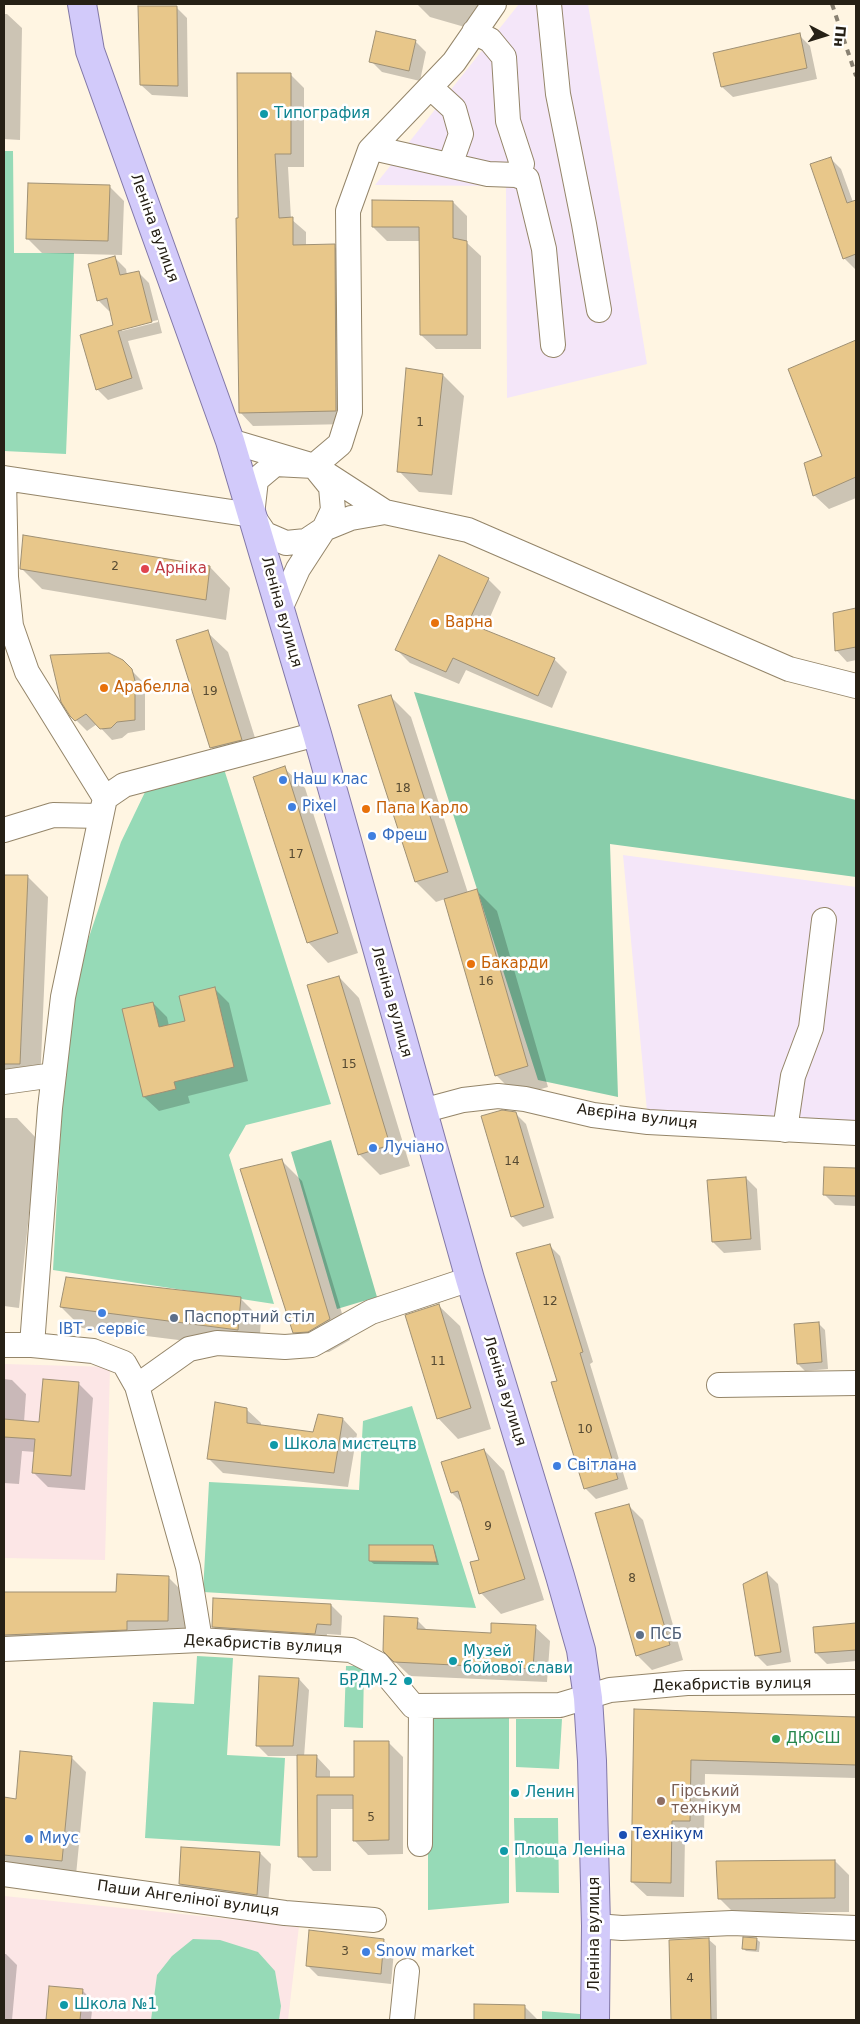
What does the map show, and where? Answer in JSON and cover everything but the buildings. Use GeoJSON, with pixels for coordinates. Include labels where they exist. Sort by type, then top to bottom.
{"type":"FeatureCollection","features":[{"type":"Feature","properties":{"kind":"main road","name":"Леніна вулиця"},"geometry":{"type":"LineString","coordinates":[[82,4],[90,51],[230,442],[317,734],[470,1279],[560,1576],[580,1650],[588,1698],[592,1761],[596,1926],[595,2020]]}},
{"type":"Feature","properties":{"kind":"street"},"geometry":{"type":"LineString","coordinates":[[385,512],[351,518],[324,529],[306,542],[286,543],[265,534],[252,515],[256,480],[275,464],[314,466],[340,444],[350,412],[348,211],[370,150],[454,62],[494,4]]}},
{"type":"Feature","properties":{"kind":"street"},"geometry":{"type":"LineString","coordinates":[[549,4],[558,94],[599,310]]}},
{"type":"Feature","properties":{"kind":"street"},"geometry":{"type":"LineString","coordinates":[[474,32],[490,40],[504,57],[508,121],[522,164],[516,176]]}},
{"type":"Feature","properties":{"kind":"street"},"geometry":{"type":"LineString","coordinates":[[430,87],[454,109],[461,134],[450,165]]}},
{"type":"Feature","properties":{"kind":"street"},"geometry":{"type":"LineString","coordinates":[[373,148],[488,174],[516,176],[527,179],[544,250],[553,345]]}},
{"type":"Feature","properties":{"kind":"street"},"geometry":{"type":"LineString","coordinates":[[230,442],[314,466],[385,512],[468,530],[789,669],[856,686]]}},
{"type":"Feature","properties":{"kind":"street"},"geometry":{"type":"LineString","coordinates":[[280,609],[298,569],[324,529],[333,510],[331,487],[314,466]]}},
{"type":"Feature","properties":{"kind":"street"},"geometry":{"type":"LineString","coordinates":[[103,807],[26,672],[11,626],[6,576],[4,478],[252,515]]}},
{"type":"Feature","properties":{"kind":"street"},"geometry":{"type":"LineString","coordinates":[[32,1345],[62,997],[103,807],[124,785],[317,734]]}},
{"type":"Feature","properties":{"kind":"street"},"geometry":{"type":"LineString","coordinates":[[4,830],[53,815],[103,807]]}},
{"type":"Feature","properties":{"kind":"street"},"geometry":{"type":"LineString","coordinates":[[786,1130],[792,1076],[811,1028],[824,920]]}},
{"type":"Feature","properties":{"kind":"street"},"geometry":{"type":"LineString","coordinates":[[4,1082],[54,1075]]}},
{"type":"Feature","properties":{"kind":"street","name":"Авєріна вулиця"},"geometry":{"type":"LineString","coordinates":[[422,1111],[463,1100],[498,1096],[525,1099],[593,1115],[630,1120],[856,1133]]}},
{"type":"Feature","properties":{"kind":"street"},"geometry":{"type":"LineString","coordinates":[[137,1386],[189,1349],[217,1343],[285,1347],[312,1345],[371,1312],[470,1279]]}},
{"type":"Feature","properties":{"kind":"street"},"geometry":{"type":"LineString","coordinates":[[4,1345],[32,1345],[92,1350],[124,1362],[137,1386],[188,1567],[200,1640]]}},
{"type":"Feature","properties":{"kind":"street"},"geometry":{"type":"LineString","coordinates":[[719,1385],[856,1383]]}},
{"type":"Feature","properties":{"kind":"street","name":"Декабристів вулиця"},"geometry":{"type":"LineString","coordinates":[[4,1649],[200,1640],[351,1650],[378,1664],[413,1706],[560,1705],[610,1690],[687,1683],[856,1682]]}},
{"type":"Feature","properties":{"kind":"street"},"geometry":{"type":"LineString","coordinates":[[420,1844],[421,1706]]}},
{"type":"Feature","properties":{"kind":"street","name":"Паши Ангеліної вулиця"},"geometry":{"type":"LineString","coordinates":[[4,1874],[285,1913],[374,1920]]}},
{"type":"Feature","properties":{"kind":"street"},"geometry":{"type":"LineString","coordinates":[[596,1926],[622,1928],[732,1923],[856,1928]]}},
{"type":"Feature","properties":{"kind":"street"},"geometry":{"type":"LineString","coordinates":[[402,2020],[407,1971]]}},
{"type":"Feature","properties":{"kind":"shaded area"},"geometry":{"type":"Polygon","coordinates":[[[519,4],[588,4],[647,364],[507,398],[506,186],[375,185],[519,4]]]}},
{"type":"Feature","properties":{"kind":"shaded area"},"geometry":{"type":"Polygon","coordinates":[[[623,855],[856,887],[856,1133],[648,1122],[623,855]]]}},
{"type":"Feature","properties":{"kind":"shaded area"},"geometry":{"type":"Polygon","coordinates":[[[4,1364],[110,1367],[105,1560],[4,1558],[4,1364]]]}},
{"type":"Feature","properties":{"kind":"shaded area"},"geometry":{"type":"Polygon","coordinates":[[[4,1896],[299,1926],[288,2020],[4,2020],[4,1896]]]}},
{"type":"Feature","properties":{"kind":"green space"},"geometry":{"type":"Polygon","coordinates":[[[4,151],[13,151],[14,253],[74,253],[66,454],[4,451],[4,151]]]}},
{"type":"Feature","properties":{"kind":"green space"},"geometry":{"type":"Polygon","coordinates":[[[414,692],[856,800],[856,877],[610,844],[618,1097],[538,1080],[414,692]]]}},
{"type":"Feature","properties":{"kind":"green space"},"geometry":{"type":"Polygon","coordinates":[[[224,769],[331,1104],[246,1125],[229,1155],[274,1304],[53,1270],[63,1090],[69,1025],[88,940],[121,842],[146,790],[224,769]]]}},
{"type":"Feature","properties":{"kind":"green space"},"geometry":{"type":"Polygon","coordinates":[[[331,1140],[377,1297],[337,1309],[291,1152],[331,1140]]]}},
{"type":"Feature","properties":{"kind":"green space"},"geometry":{"type":"Polygon","coordinates":[[[412,1406],[476,1608],[203,1592],[209,1482],[359,1490],[363,1421],[412,1406]]]}},
{"type":"Feature","properties":{"kind":"green space"},"geometry":{"type":"Polygon","coordinates":[[[197,1656],[233,1658],[227,1755],[285,1758],[280,1846],[145,1838],[153,1702],[194,1704],[197,1656]]]}},
{"type":"Feature","properties":{"kind":"green space"},"geometry":{"type":"Polygon","coordinates":[[[346,1666],[364,1666],[363,1728],[344,1727],[346,1666]]]}},
{"type":"Feature","properties":{"kind":"green space"},"geometry":{"type":"Polygon","coordinates":[[[509,1705],[509,1903],[428,1910],[428,1706],[509,1705]]]}},
{"type":"Feature","properties":{"kind":"green space"},"geometry":{"type":"Polygon","coordinates":[[[516,1719],[562,1719],[559,1769],[516,1767],[516,1719]]]}},
{"type":"Feature","properties":{"kind":"green space"},"geometry":{"type":"Polygon","coordinates":[[[514,1818],[558,1818],[559,1893],[516,1892],[514,1818]]]}},
{"type":"Feature","properties":{"kind":"green space"},"geometry":{"type":"Polygon","coordinates":[[[193,1939],[220,1940],[258,1952],[275,1971],[281,2006],[279,2020],[151,2020],[157,1975],[172,1956],[193,1939]]]}},
{"type":"Feature","properties":{"kind":"green space"},"geometry":{"type":"Polygon","coordinates":[[[542,2011],[580,2014],[580,2020],[542,2020],[542,2011]]]}},
{"type":"Feature","properties":{"kind":"railway"},"geometry":{"type":"LineString","coordinates":[[832,4],[856,76]]}},
{"type":"Feature","properties":{"kind":"place","name":"Типография"},"geometry":{"type":"Point","coordinates":[264,114]}},
{"type":"Feature","properties":{"kind":"place","name":"Арніка"},"geometry":{"type":"Point","coordinates":[145,569]}},
{"type":"Feature","properties":{"kind":"place","name":"Варна"},"geometry":{"type":"Point","coordinates":[435,623]}},
{"type":"Feature","properties":{"kind":"place","name":"Арабелла"},"geometry":{"type":"Point","coordinates":[104,688]}},
{"type":"Feature","properties":{"kind":"place","name":"Наш клас"},"geometry":{"type":"Point","coordinates":[283,780]}},
{"type":"Feature","properties":{"kind":"place","name":"Pixel"},"geometry":{"type":"Point","coordinates":[292,807]}},
{"type":"Feature","properties":{"kind":"place","name":"Папа Карло"},"geometry":{"type":"Point","coordinates":[366,809]}},
{"type":"Feature","properties":{"kind":"place","name":"Фреш"},"geometry":{"type":"Point","coordinates":[372,836]}},
{"type":"Feature","properties":{"kind":"place","name":"Бакарди"},"geometry":{"type":"Point","coordinates":[471,964]}},
{"type":"Feature","properties":{"kind":"place","name":"Лучіано"},"geometry":{"type":"Point","coordinates":[373,1148]}},
{"type":"Feature","properties":{"kind":"place","name":"ІВТ - сервіс"},"geometry":{"type":"Point","coordinates":[102,1313]}},
{"type":"Feature","properties":{"kind":"place","name":"Паспортний стіл"},"geometry":{"type":"Point","coordinates":[174,1318]}},
{"type":"Feature","properties":{"kind":"place","name":"Школа мистецтв"},"geometry":{"type":"Point","coordinates":[274,1445]}},
{"type":"Feature","properties":{"kind":"place","name":"Світлана"},"geometry":{"type":"Point","coordinates":[557,1466]}},
{"type":"Feature","properties":{"kind":"place","name":"ПСБ"},"geometry":{"type":"Point","coordinates":[640,1635]}},
{"type":"Feature","properties":{"kind":"place","name":"Музей бойової слави"},"geometry":{"type":"Point","coordinates":[453,1661]}},
{"type":"Feature","properties":{"kind":"place","name":"БРДМ-2"},"geometry":{"type":"Point","coordinates":[408,1681]}},
{"type":"Feature","properties":{"kind":"place","name":"ДЮСШ"},"geometry":{"type":"Point","coordinates":[776,1739]}},
{"type":"Feature","properties":{"kind":"place","name":"Ленин"},"geometry":{"type":"Point","coordinates":[515,1793]}},
{"type":"Feature","properties":{"kind":"place","name":"Гірський технікум"},"geometry":{"type":"Point","coordinates":[661,1801]}},
{"type":"Feature","properties":{"kind":"place","name":"Технікум"},"geometry":{"type":"Point","coordinates":[623,1835]}},
{"type":"Feature","properties":{"kind":"place","name":"Миус"},"geometry":{"type":"Point","coordinates":[29,1839]}},
{"type":"Feature","properties":{"kind":"place","name":"Площа Леніна"},"geometry":{"type":"Point","coordinates":[504,1851]}},
{"type":"Feature","properties":{"kind":"place","name":"Snow market"},"geometry":{"type":"Point","coordinates":[366,1952]}},
{"type":"Feature","properties":{"kind":"place","name":"Школа №1"},"geometry":{"type":"Point","coordinates":[64,2005]}}]}
